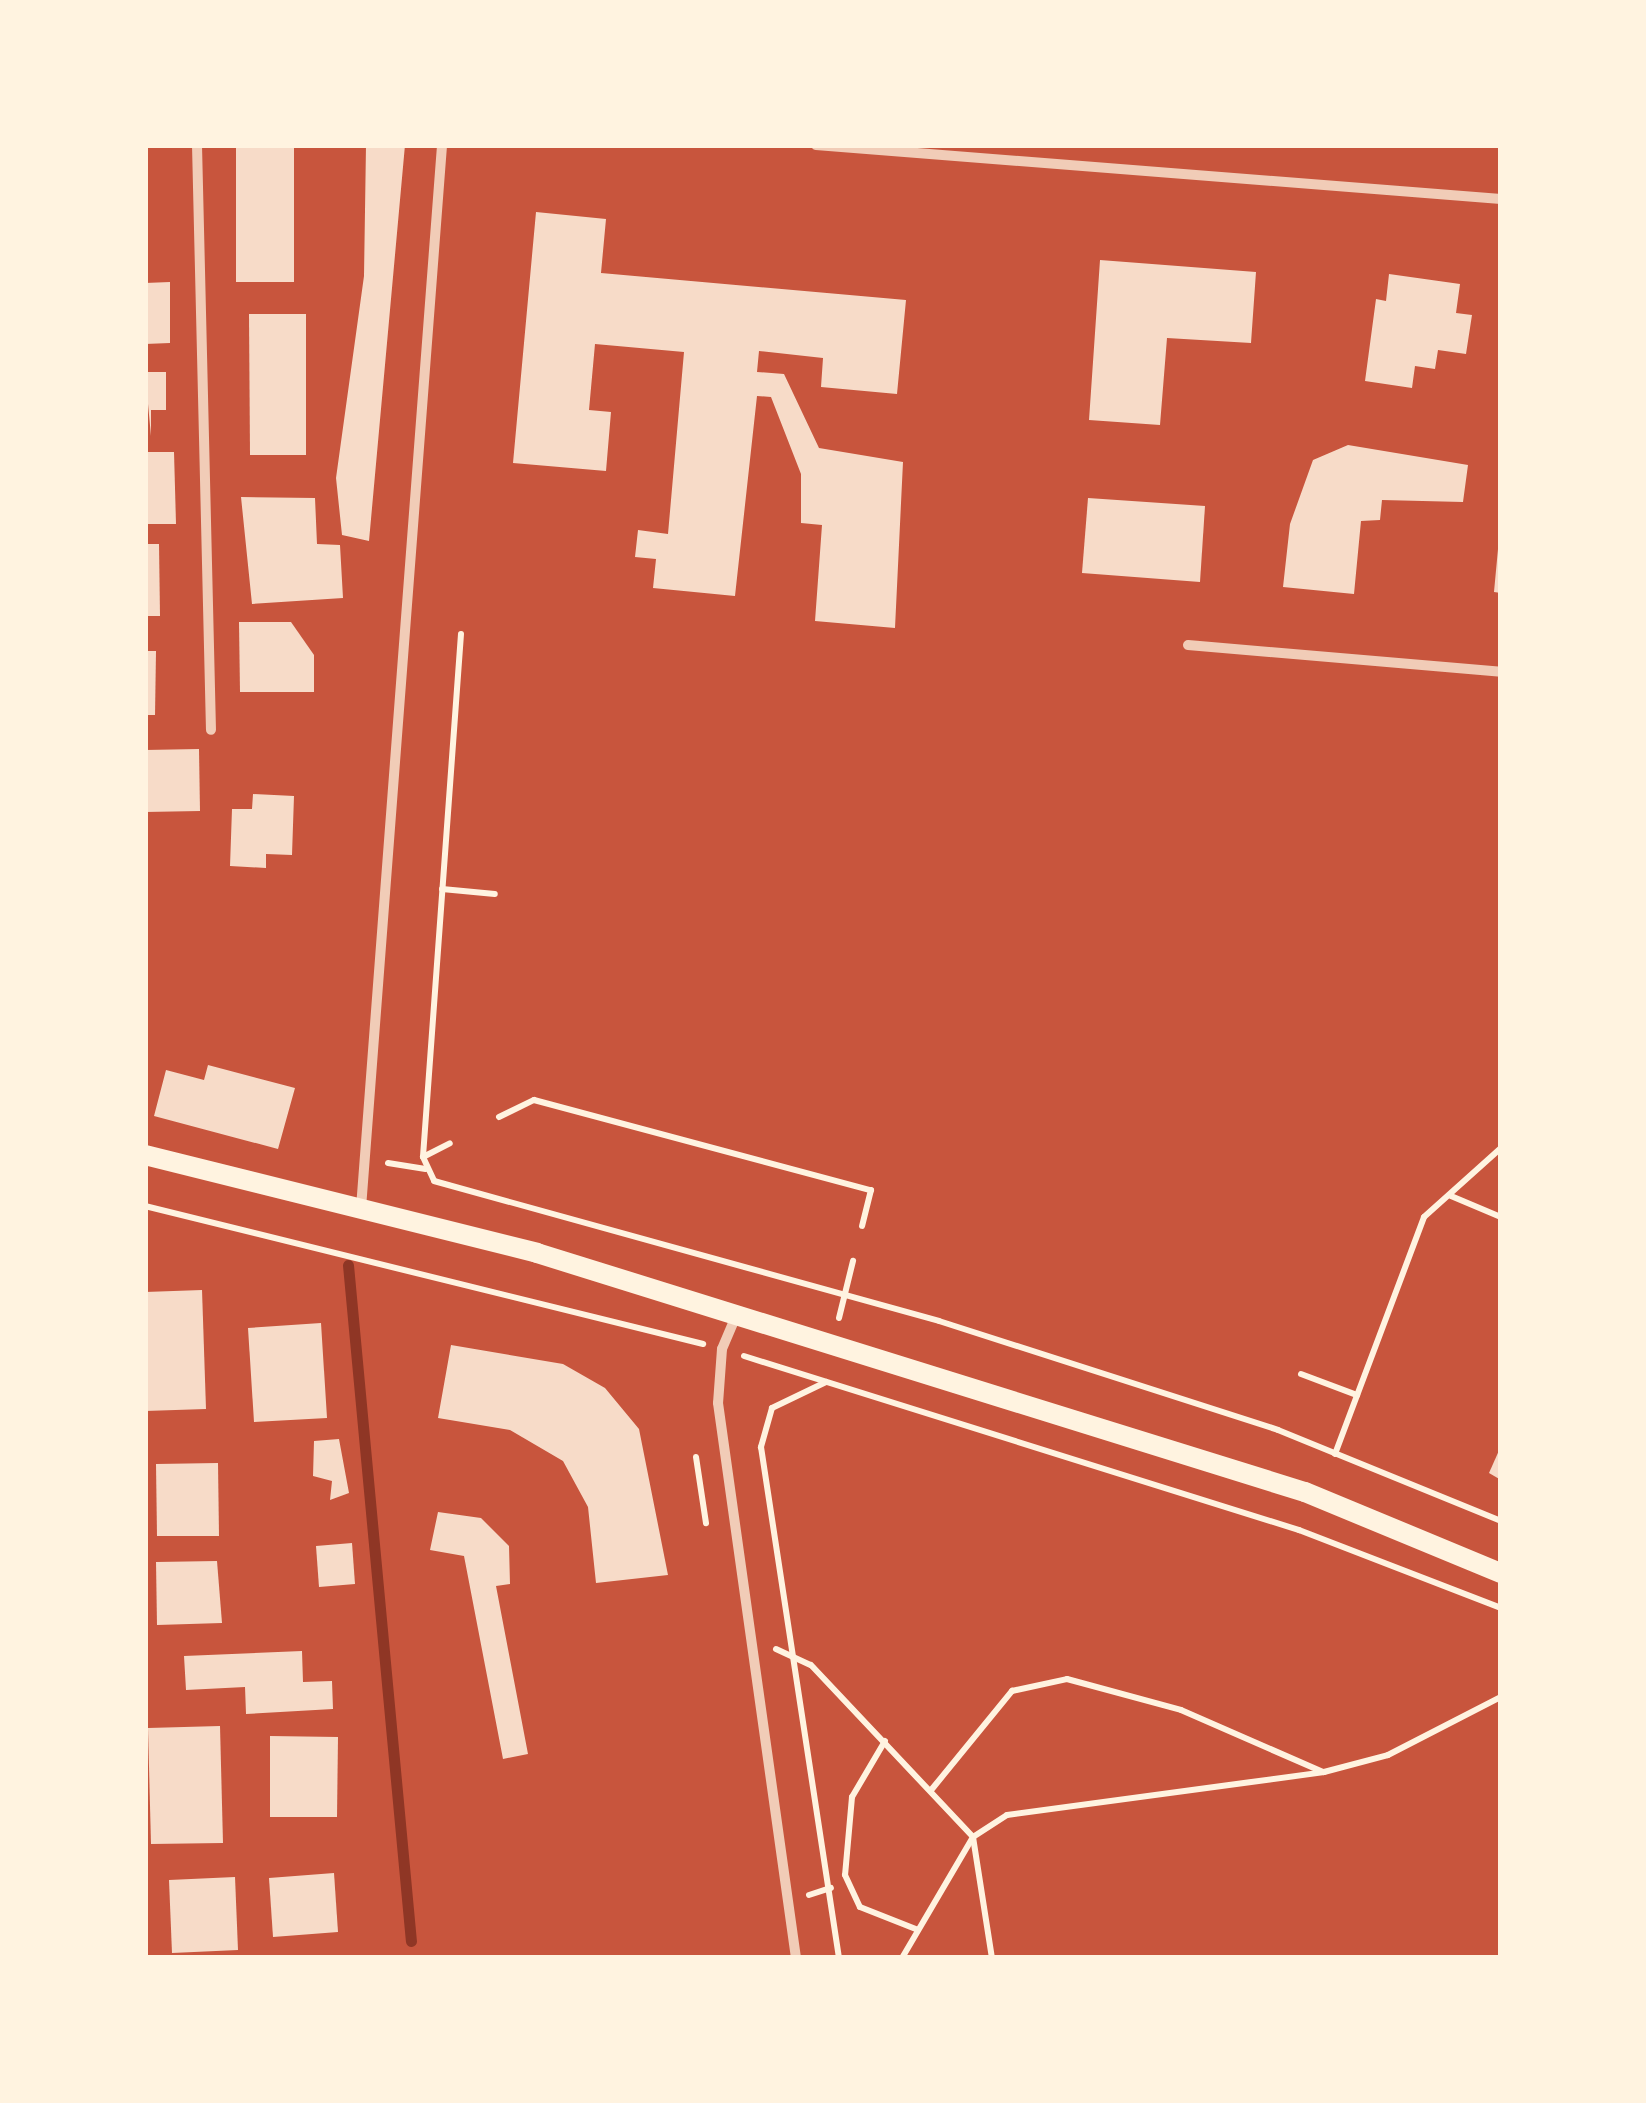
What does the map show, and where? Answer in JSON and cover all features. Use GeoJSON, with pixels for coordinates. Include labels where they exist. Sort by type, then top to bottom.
{"type":"FeatureCollection","features":[{"type":"Feature","properties":{"kind":"main road"},"geometry":{"type":"LineString","coordinates":[[145,1156],[360,1208],[736,1316],[1305,1492],[1501,1573]]}},
{"type":"Feature","properties":{"kind":"street"},"geometry":{"type":"LineString","coordinates":[[197,145],[210,730]]}},
{"type":"Feature","properties":{"kind":"street"},"geometry":{"type":"LineString","coordinates":[[360,1208],[442,145]]}},
{"type":"Feature","properties":{"kind":"street"},"geometry":{"type":"LineString","coordinates":[[816,145],[1501,199]]}},
{"type":"Feature","properties":{"kind":"street"},"geometry":{"type":"LineString","coordinates":[[1188,645],[1501,672]]}},
{"type":"Feature","properties":{"kind":"street"},"geometry":{"type":"LineString","coordinates":[[736,1316],[718,1403],[755,1644],[796,1958]]}},
{"type":"Feature","properties":{"kind":"path"},"geometry":{"type":"LineString","coordinates":[[426,1169],[423,1156],[461,634]]}},
{"type":"Feature","properties":{"kind":"path"},"geometry":{"type":"LineString","coordinates":[[442,889],[495,894]]}},
{"type":"Feature","properties":{"kind":"path"},"geometry":{"type":"LineString","coordinates":[[499,1117],[534,1100],[871,1190],[862,1226]]}},
{"type":"Feature","properties":{"kind":"path"},"geometry":{"type":"LineString","coordinates":[[423,1156],[450,1143]]}},
{"type":"Feature","properties":{"kind":"path"},"geometry":{"type":"LineString","coordinates":[[1335,1454],[1424,1217],[1501,1148]]}},
{"type":"Feature","properties":{"kind":"path"},"geometry":{"type":"LineString","coordinates":[[364,1159],[426,1169],[454,1192],[844,1294],[1335,1454],[1501,1521]]}},
{"type":"Feature","properties":{"kind":"path"},"geometry":{"type":"LineString","coordinates":[[1451,1196],[1501,1217]]}},
{"type":"Feature","properties":{"kind":"path"},"geometry":{"type":"LineString","coordinates":[[145,1206],[590,1314]]}},
{"type":"Feature","properties":{"kind":"path"},"geometry":{"type":"LineString","coordinates":[[839,1320],[853,1261]]}},
{"type":"Feature","properties":{"kind":"path"},"geometry":{"type":"LineString","coordinates":[[1300,1374],[1357,1395]]}},
{"type":"Feature","properties":{"kind":"path"},"geometry":{"type":"LineString","coordinates":[[838,1958],[761,1447],[772,1408],[830,1382],[1299,1530],[1501,1608]]}},
{"type":"Feature","properties":{"kind":"path"},"geometry":{"type":"LineString","coordinates":[[696,1457],[706,1524]]}},
{"type":"Feature","properties":{"kind":"path"},"geometry":{"type":"LineString","coordinates":[[755,1644],[793,1654],[932,1789],[973,1837],[992,1958]]}},
{"type":"Feature","properties":{"kind":"path"},"geometry":{"type":"LineString","coordinates":[[932,1789],[1012,1692],[1067,1679],[1180,1710],[1324,1772]]}},
{"type":"Feature","properties":{"kind":"path"},"geometry":{"type":"LineString","coordinates":[[902,1958],[973,1837],[1046,1806],[1324,1772],[1388,1755],[1501,1697]]}},
{"type":"Feature","properties":{"kind":"path"},"geometry":{"type":"LineString","coordinates":[[884,1742],[852,1797],[845,1875],[860,1907],[918,1930]]}},
{"type":"Feature","properties":{"kind":"building"},"geometry":{"type":"Polygon","coordinates":[[[236,145],[294,145],[294,282],[236,282],[236,145]]]}},
{"type":"Feature","properties":{"kind":"building"},"geometry":{"type":"Polygon","coordinates":[[[366,145],[405,145],[369,541],[342,535],[336,478],[364,276],[366,145]]]}},
{"type":"Feature","properties":{"kind":"building"},"geometry":{"type":"Polygon","coordinates":[[[536,212],[606,219],[601,273],[906,300],[897,394],[821,387],[823,358],[759,351],[757,372],[784,374],[819,448],[903,462],[895,628],[815,621],[822,525],[801,523],[801,474],[771,397],[757,396],[735,596],[653,588],[656,559],[635,557],[638,530],[668,534],[684,352],[595,344],[589,410],[611,412],[606,471],[513,463],[536,212]]]}},
{"type":"Feature","properties":{"kind":"building"},"geometry":{"type":"Polygon","coordinates":[[[1100,260],[1256,272],[1251,343],[1167,338],[1160,425],[1089,420],[1100,260]]]}},
{"type":"Feature","properties":{"kind":"building"},"geometry":{"type":"Polygon","coordinates":[[[1389,274],[1460,284],[1456,313],[1472,315],[1466,354],[1438,350],[1435,369],[1415,366],[1412,388],[1365,381],[1376,299],[1386,301],[1389,274]]]}},
{"type":"Feature","properties":{"kind":"building"},"geometry":{"type":"Polygon","coordinates":[[[170,282],[170,343],[145,344],[145,283],[170,282]]]}},
{"type":"Feature","properties":{"kind":"building"},"geometry":{"type":"Polygon","coordinates":[[[249,314],[306,314],[306,455],[250,455],[249,314]]]}},
{"type":"Feature","properties":{"kind":"building"},"geometry":{"type":"Polygon","coordinates":[[[145,372],[166,372],[166,410],[151,410],[151,436],[145,372]]]}},
{"type":"Feature","properties":{"kind":"building"},"geometry":{"type":"Polygon","coordinates":[[[1348,445],[1468,465],[1463,502],[1382,500],[1380,520],[1361,521],[1354,594],[1283,587],[1290,524],[1313,460],[1348,445]]]}},
{"type":"Feature","properties":{"kind":"building"},"geometry":{"type":"Polygon","coordinates":[[[145,452],[174,452],[176,524],[145,524],[145,452]]]}},
{"type":"Feature","properties":{"kind":"building"},"geometry":{"type":"Polygon","coordinates":[[[241,497],[315,498],[317,544],[340,545],[343,598],[252,604],[241,497]]]}},
{"type":"Feature","properties":{"kind":"building"},"geometry":{"type":"Polygon","coordinates":[[[1088,498],[1205,506],[1200,582],[1082,573],[1088,498]]]}},
{"type":"Feature","properties":{"kind":"building"},"geometry":{"type":"Polygon","coordinates":[[[145,544],[159,544],[160,616],[145,616],[145,544]]]}},
{"type":"Feature","properties":{"kind":"building"},"geometry":{"type":"Polygon","coordinates":[[[1501,549],[1501,593],[1494,592],[1501,549]]]}},
{"type":"Feature","properties":{"kind":"building"},"geometry":{"type":"Polygon","coordinates":[[[239,622],[291,622],[314,655],[314,692],[240,692],[239,622]]]}},
{"type":"Feature","properties":{"kind":"building"},"geometry":{"type":"Polygon","coordinates":[[[145,651],[156,651],[155,715],[145,715],[145,651]]]}},
{"type":"Feature","properties":{"kind":"building"},"geometry":{"type":"Polygon","coordinates":[[[199,749],[200,811],[145,812],[145,750],[199,749]]]}},
{"type":"Feature","properties":{"kind":"building"},"geometry":{"type":"Polygon","coordinates":[[[253,794],[294,796],[292,855],[266,854],[266,868],[230,866],[232,809],[252,809],[253,794]]]}},
{"type":"Feature","properties":{"kind":"building"},"geometry":{"type":"Polygon","coordinates":[[[208,1065],[295,1088],[278,1149],[154,1116],[166,1070],[204,1080],[208,1065]]]}},
{"type":"Feature","properties":{"kind":"building"},"geometry":{"type":"Polygon","coordinates":[[[202,1290],[206,1409],[145,1411],[145,1292],[202,1290]]]}},
{"type":"Feature","properties":{"kind":"building"},"geometry":{"type":"Polygon","coordinates":[[[321,1323],[327,1418],[254,1422],[248,1328],[321,1323]]]}},
{"type":"Feature","properties":{"kind":"building"},"geometry":{"type":"Polygon","coordinates":[[[451,1345],[563,1364],[605,1388],[639,1429],[668,1575],[596,1583],[588,1507],[563,1461],[510,1430],[438,1418],[451,1345]]]}},
{"type":"Feature","properties":{"kind":"building"},"geometry":{"type":"Polygon","coordinates":[[[339,1439],[349,1493],[330,1500],[332,1481],[313,1476],[314,1441],[339,1439]]]}},
{"type":"Feature","properties":{"kind":"building"},"geometry":{"type":"Polygon","coordinates":[[[1501,1446],[1501,1480],[1489,1473],[1501,1446]]]}},
{"type":"Feature","properties":{"kind":"building"},"geometry":{"type":"Polygon","coordinates":[[[218,1463],[219,1536],[157,1536],[156,1464],[218,1463]]]}},
{"type":"Feature","properties":{"kind":"building"},"geometry":{"type":"Polygon","coordinates":[[[438,1512],[481,1518],[509,1546],[510,1584],[496,1586],[528,1754],[503,1759],[464,1556],[430,1550],[438,1512]]]}},
{"type":"Feature","properties":{"kind":"building"},"geometry":{"type":"Polygon","coordinates":[[[352,1543],[355,1584],[319,1587],[316,1546],[352,1543]]]}},
{"type":"Feature","properties":{"kind":"building"},"geometry":{"type":"Polygon","coordinates":[[[217,1561],[222,1623],[157,1625],[156,1562],[217,1561]]]}},
{"type":"Feature","properties":{"kind":"building"},"geometry":{"type":"Polygon","coordinates":[[[302,1651],[303,1682],[332,1681],[333,1709],[246,1714],[245,1687],[186,1690],[184,1656],[302,1651]]]}},
{"type":"Feature","properties":{"kind":"building"},"geometry":{"type":"Polygon","coordinates":[[[220,1726],[223,1843],[151,1844],[148,1728],[220,1726]]]}},
{"type":"Feature","properties":{"kind":"building"},"geometry":{"type":"Polygon","coordinates":[[[270,1736],[338,1737],[337,1817],[270,1817],[270,1736]]]}},
{"type":"Feature","properties":{"kind":"building"},"geometry":{"type":"Polygon","coordinates":[[[334,1873],[338,1932],[273,1937],[269,1878],[334,1873]]]}},
{"type":"Feature","properties":{"kind":"building"},"geometry":{"type":"Polygon","coordinates":[[[235,1877],[238,1950],[172,1953],[169,1880],[235,1877]]]}},
{"type":"Feature","properties":{"kind":"waterway"},"geometry":{"type":"LineString","coordinates":[[348,1265],[411,1941]]}}]}
